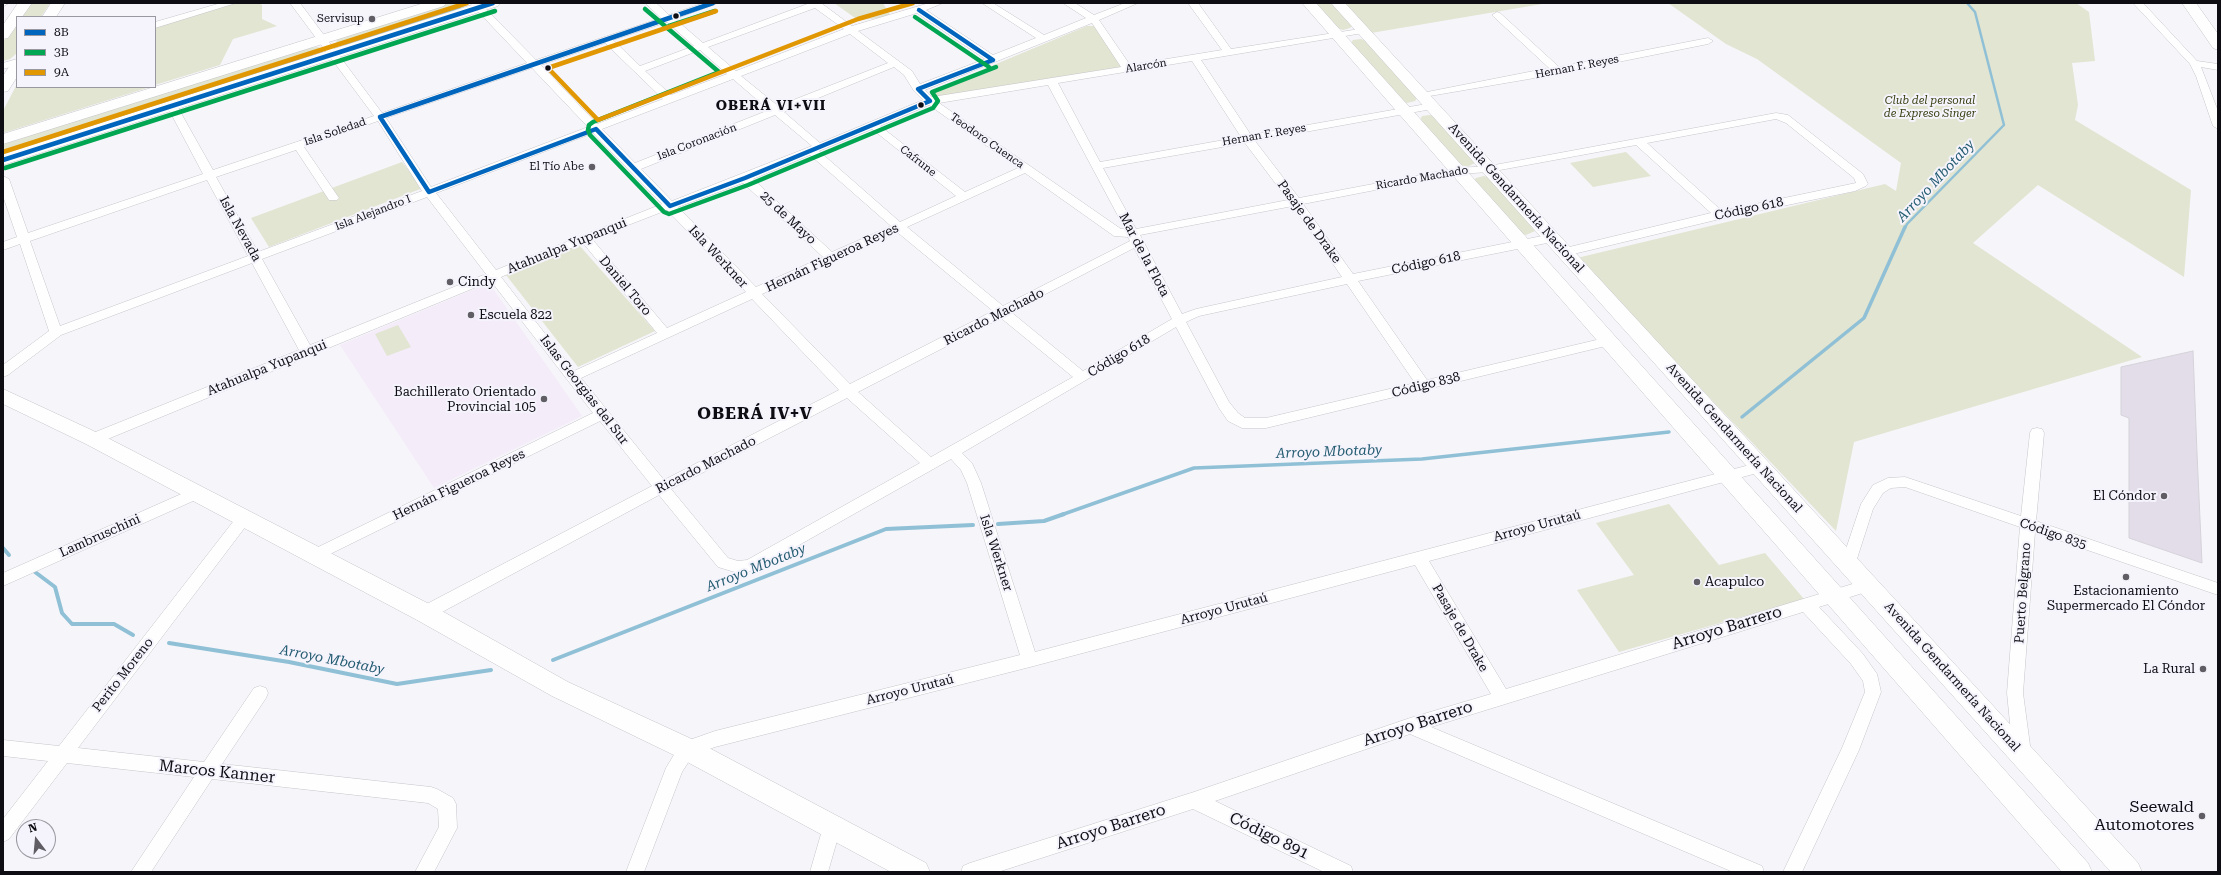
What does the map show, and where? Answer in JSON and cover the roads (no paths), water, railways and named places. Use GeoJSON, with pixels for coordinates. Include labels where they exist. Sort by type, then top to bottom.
{"type":"FeatureCollection","features":[{"type":"Feature","properties":{"kind":"main road"},"geometry":{"type":"LineString","coordinates":[[3,139],[439,3]]}},
{"type":"Feature","properties":{"kind":"main road"},"geometry":{"type":"LineString","coordinates":[[2189,3],[2218,45]]}},
{"type":"Feature","properties":{"kind":"main road"},"geometry":{"type":"LineString","coordinates":[[3,160],[482,4]]}},
{"type":"Feature","properties":{"kind":"street"},"geometry":{"type":"LineString","coordinates":[[16,16],[25,3]]}},
{"type":"Feature","properties":{"kind":"street"},"geometry":{"type":"LineString","coordinates":[[50,16],[58,3]]}},
{"type":"Feature","properties":{"kind":"street"},"geometry":{"type":"LineString","coordinates":[[156,25],[231,3]]}},
{"type":"Feature","properties":{"kind":"street","name":"Islas Georgias del Sur"},"geometry":{"type":"LineString","coordinates":[[295,3],[380,117],[429,192],[495,275],[572,377],[723,563]]}},
{"type":"Feature","properties":{"kind":"street"},"geometry":{"type":"LineString","coordinates":[[650,3],[776,112],[899,226],[1082,378]]}},
{"type":"Feature","properties":{"kind":"street","name":"Isla Soledad"},"geometry":{"type":"LineString","coordinates":[[3,246],[713,3]]}},
{"type":"Feature","properties":{"kind":"street"},"geometry":{"type":"LineString","coordinates":[[638,70],[816,3]]}},
{"type":"Feature","properties":{"kind":"street","name":"Teodoro Cuenca"},"geometry":{"type":"LineString","coordinates":[[816,3],[908,73],[918,89],[930,101],[1118,233],[1135,238]]}},
{"type":"Feature","properties":{"kind":"street","name":"Isla Alejandro I"},"geometry":{"type":"LineString","coordinates":[[3,372],[56,332],[596,129],[852,30],[938,3]]}},
{"type":"Feature","properties":{"kind":"street"},"geometry":{"type":"LineString","coordinates":[[987,3],[1044,39]]}},
{"type":"Feature","properties":{"kind":"street"},"geometry":{"type":"LineString","coordinates":[[1068,3],[1094,19],[1128,70]]}},
{"type":"Feature","properties":{"kind":"street"},"geometry":{"type":"LineString","coordinates":[[918,89],[1133,3]]}},
{"type":"Feature","properties":{"kind":"street"},"geometry":{"type":"LineString","coordinates":[[1193,3],[1229,53]]}},
{"type":"Feature","properties":{"kind":"street","name":"Avenida Gendarmería Nacional"},"geometry":{"type":"LineString","coordinates":[[1309,3],[2079,872]]}},
{"type":"Feature","properties":{"kind":"street","name":"Avenida Gendarmería Nacional"},"geometry":{"type":"LineString","coordinates":[[1338,3],[2129,872]]}},
{"type":"Feature","properties":{"kind":"street"},"geometry":{"type":"LineString","coordinates":[[2138,3],[2194,63],[2201,76],[2218,126]]}},
{"type":"Feature","properties":{"kind":"street","name":"Isla Werkner"},"geometry":{"type":"LineString","coordinates":[[482,4],[534,64],[753,294],[849,392],[930,464]]}},
{"type":"Feature","properties":{"kind":"street"},"geometry":{"type":"LineString","coordinates":[[919,10],[993,60]]}},
{"type":"Feature","properties":{"kind":"street"},"geometry":{"type":"LineString","coordinates":[[1497,15],[1558,71]]}},
{"type":"Feature","properties":{"kind":"street"},"geometry":{"type":"LineString","coordinates":[[3,35],[16,16]]}},
{"type":"Feature","properties":{"kind":"street","name":"Alarcón"},"geometry":{"type":"LineString","coordinates":[[930,101],[1128,70],[1363,30]]}},
{"type":"Feature","properties":{"kind":"street"},"geometry":{"type":"LineString","coordinates":[[606,39],[670,100]]}},
{"type":"Feature","properties":{"kind":"street","name":"Hernan F. Reyes"},"geometry":{"type":"LineString","coordinates":[[1097,166],[1404,111],[1427,101],[1558,71],[1708,41]]}},
{"type":"Feature","properties":{"kind":"street","name":"Pasaje de Drake"},"geometry":{"type":"LineString","coordinates":[[1195,58],[1247,138],[1295,202],[1424,385]]}},
{"type":"Feature","properties":{"kind":"street"},"geometry":{"type":"LineString","coordinates":[[3,66],[16,62]]}},
{"type":"Feature","properties":{"kind":"street","name":"Isla Coronación"},"geometry":{"type":"LineString","coordinates":[[633,168],[896,63]]}},
{"type":"Feature","properties":{"kind":"street"},"geometry":{"type":"LineString","coordinates":[[2194,63],[2218,67]]}},
{"type":"Feature","properties":{"kind":"street"},"geometry":{"type":"LineString","coordinates":[[3,88],[16,67]]}},
{"type":"Feature","properties":{"kind":"street","name":"Mar de la Flota"},"geometry":{"type":"LineString","coordinates":[[1052,82],[1224,405],[1233,416],[1242,423]]}},
{"type":"Feature","properties":{"kind":"street","name":"Atahualpa Yupanqui"},"geometry":{"type":"LineString","coordinates":[[93,438],[658,208],[670,206],[745,178],[930,101]]}},
{"type":"Feature","properties":{"kind":"street","name":"Isla Nevada"},"geometry":{"type":"LineString","coordinates":[[172,106],[307,352]]}},
{"type":"Feature","properties":{"kind":"street","name":"Ricardo Machado"},"geometry":{"type":"LineString","coordinates":[[425,613],[662,487],[1002,312],[1135,238],[1295,202],[1458,170],[1489,169],[1776,116],[1784,117],[1858,176],[1862,184]]}},
{"type":"Feature","properties":{"kind":"street","name":"Cafrune"},"geometry":{"type":"LineString","coordinates":[[872,125],[964,197]]}},
{"type":"Feature","properties":{"kind":"street"},"geometry":{"type":"LineString","coordinates":[[1638,141],[1720,215]]}},
{"type":"Feature","properties":{"kind":"street"},"geometry":{"type":"LineString","coordinates":[[298,145],[333,198]]}},
{"type":"Feature","properties":{"kind":"street","name":"Hernán Figueroa Reyes"},"geometry":{"type":"LineString","coordinates":[[572,377],[1026,168]]}},
{"type":"Feature","properties":{"kind":"street","name":"25 de Mayo"},"geometry":{"type":"LineString","coordinates":[[745,178],[831,258]]}},
{"type":"Feature","properties":{"kind":"street"},"geometry":{"type":"LineString","coordinates":[[3,179],[56,332]]}},
{"type":"Feature","properties":{"kind":"street","name":"Código 618"},"geometry":{"type":"LineString","coordinates":[[723,563],[738,567],[750,566],[1082,378],[1178,320],[1196,313],[1522,243],[1559,245],[1855,188],[1862,184]]}},
{"type":"Feature","properties":{"kind":"street","name":"Daniel Toro"},"geometry":{"type":"LineString","coordinates":[[585,238],[665,334]]}},
{"type":"Feature","properties":{"kind":"street","name":"Código 838"},"geometry":{"type":"LineString","coordinates":[[1242,423],[1266,423],[1609,341]]}},
{"type":"Feature","properties":{"kind":"street"},"geometry":{"type":"LineString","coordinates":[[3,396],[93,438],[425,613],[560,689],[687,749],[917,872]]}},
{"type":"Feature","properties":{"kind":"street","name":"Hernán Figueroa Reyes"},"geometry":{"type":"LineString","coordinates":[[315,555],[603,414]]}},
{"type":"Feature","properties":{"kind":"street","name":"Puerto Belgrano"},"geometry":{"type":"LineString","coordinates":[[2022,754],[2015,693],[2028,525],[2037,433]]}},
{"type":"Feature","properties":{"kind":"street","name":"Isla Werkner"},"geometry":{"type":"LineString","coordinates":[[952,451],[967,467],[974,483],[1030,660]]}},
{"type":"Feature","properties":{"kind":"street","name":"Arroyo Urutaú"},"geometry":{"type":"LineString","coordinates":[[687,749],[715,739],[1030,660],[1761,467]]}},
{"type":"Feature","properties":{"kind":"street","name":"Código 835"},"geometry":{"type":"LineString","coordinates":[[1849,564],[1866,508],[1878,489],[1888,483],[1905,482],[2218,589]]}},
{"type":"Feature","properties":{"kind":"street","name":"Lambruschini"},"geometry":{"type":"LineString","coordinates":[[3,580],[196,493]]}},
{"type":"Feature","properties":{"kind":"street","name":"Perito Moreno"},"geometry":{"type":"LineString","coordinates":[[3,833],[244,518]]}},
{"type":"Feature","properties":{"kind":"street","name":"Pasaje de Drake"},"geometry":{"type":"LineString","coordinates":[[1419,558],[1502,698]]}},
{"type":"Feature","properties":{"kind":"street","name":"Arroyo Barrero"},"geometry":{"type":"LineString","coordinates":[[970,872],[1194,800],[1410,726],[1834,595],[1869,586]]}},
{"type":"Feature","properties":{"kind":"street"},"geometry":{"type":"LineString","coordinates":[[1792,872],[1850,750],[1873,692],[1871,679],[1857,659],[1806,604]]}},
{"type":"Feature","properties":{"kind":"street"},"geometry":{"type":"LineString","coordinates":[[140,872],[260,693]]}},
{"type":"Feature","properties":{"kind":"street"},"geometry":{"type":"LineString","coordinates":[[1410,726],[1755,872]]}},
{"type":"Feature","properties":{"kind":"street","name":"Marcos Kanner"},"geometry":{"type":"LineString","coordinates":[[3,748],[431,795],[447,804],[448,828],[424,872]]}},
{"type":"Feature","properties":{"kind":"street"},"geometry":{"type":"LineString","coordinates":[[635,872],[675,768],[687,749]]}},
{"type":"Feature","properties":{"kind":"street","name":"Código 891"},"geometry":{"type":"LineString","coordinates":[[1194,800],[1344,872]]}},
{"type":"Feature","properties":{"kind":"street"},"geometry":{"type":"LineString","coordinates":[[819,872],[832,827]]}},
{"type":"Feature","properties":{"kind":"waterway","name":"Arroyo Mbotaby"},"geometry":{"type":"LineString","coordinates":[[1905,228],[1907,224],[2004,125],[1975,12],[1967,3]]}},
{"type":"Feature","properties":{"kind":"waterway"},"geometry":{"type":"LineString","coordinates":[[346,44],[460,8]]}},
{"type":"Feature","properties":{"kind":"waterway"},"geometry":{"type":"LineString","coordinates":[[3,152],[312,55]]}},
{"type":"Feature","properties":{"kind":"waterway","name":"Arroyo Mbotaby"},"geometry":{"type":"LineString","coordinates":[[1742,417],[1864,318],[1905,227]]}},
{"type":"Feature","properties":{"kind":"waterway","name":"Arroyo Mbotaby"},"geometry":{"type":"LineString","coordinates":[[1061,515],[1194,468],[1422,459],[1669,432]]}},
{"type":"Feature","properties":{"kind":"waterway","name":"Arroyo Mbotaby"},"geometry":{"type":"LineString","coordinates":[[998,524],[1044,521],[1064,514]]}},
{"type":"Feature","properties":{"kind":"waterway","name":"Arroyo Mbotaby"},"geometry":{"type":"LineString","coordinates":[[553,660],[886,529],[973,525]]}},
{"type":"Feature","properties":{"kind":"waterway","name":"Arroyo Mbotaby"},"geometry":{"type":"LineString","coordinates":[[3,548],[9,555]]}},
{"type":"Feature","properties":{"kind":"waterway","name":"Arroyo Mbotaby"},"geometry":{"type":"LineString","coordinates":[[35,572],[55,587],[62,613],[72,624],[114,624],[133,635]]}},
{"type":"Feature","properties":{"kind":"waterway","name":"Arroyo Mbotaby"},"geometry":{"type":"LineString","coordinates":[[169,643],[289,662],[397,684],[491,670]]}},
{"type":"Feature","properties":{"kind":"place","name":"Servisup"},"geometry":{"type":"Point","coordinates":[372,19]}},
{"type":"Feature","properties":{"kind":"place","name":"El Tío Abe"},"geometry":{"type":"Point","coordinates":[592,167]}},
{"type":"Feature","properties":{"kind":"place","name":"Cindy"},"geometry":{"type":"Point","coordinates":[450,282]}},
{"type":"Feature","properties":{"kind":"place","name":"Escuela 822"},"geometry":{"type":"Point","coordinates":[471,315]}},
{"type":"Feature","properties":{"kind":"place","name":"Bachillerato Orientado Provincial 105"},"geometry":{"type":"Point","coordinates":[544,399]}},
{"type":"Feature","properties":{"kind":"place","name":"El Cóndor"},"geometry":{"type":"Point","coordinates":[2164,496]}},
{"type":"Feature","properties":{"kind":"place","name":"Estacionamiento Supermercado El Cóndor"},"geometry":{"type":"Point","coordinates":[2126,577]}},
{"type":"Feature","properties":{"kind":"place","name":"Acapulco"},"geometry":{"type":"Point","coordinates":[1697,582]}},
{"type":"Feature","properties":{"kind":"place","name":"La Rural"},"geometry":{"type":"Point","coordinates":[2203,669]}},
{"type":"Feature","properties":{"kind":"place","name":"Seewald Automotores"},"geometry":{"type":"Point","coordinates":[2202,816]}},
{"type":"Feature","properties":{"kind":"district","name":"OBERÁ VI+VII"},"geometry":{"type":"Point","coordinates":[771,106]}},
{"type":"Feature","properties":{"kind":"district","name":"OBERÁ IV+V"},"geometry":{"type":"Point","coordinates":[755,414]}},
{"type":"Feature","properties":{"kind":"park label","name":"Club del personal de Expreso Singer"},"geometry":{"type":"Point","coordinates":[1930,107]}}]}
